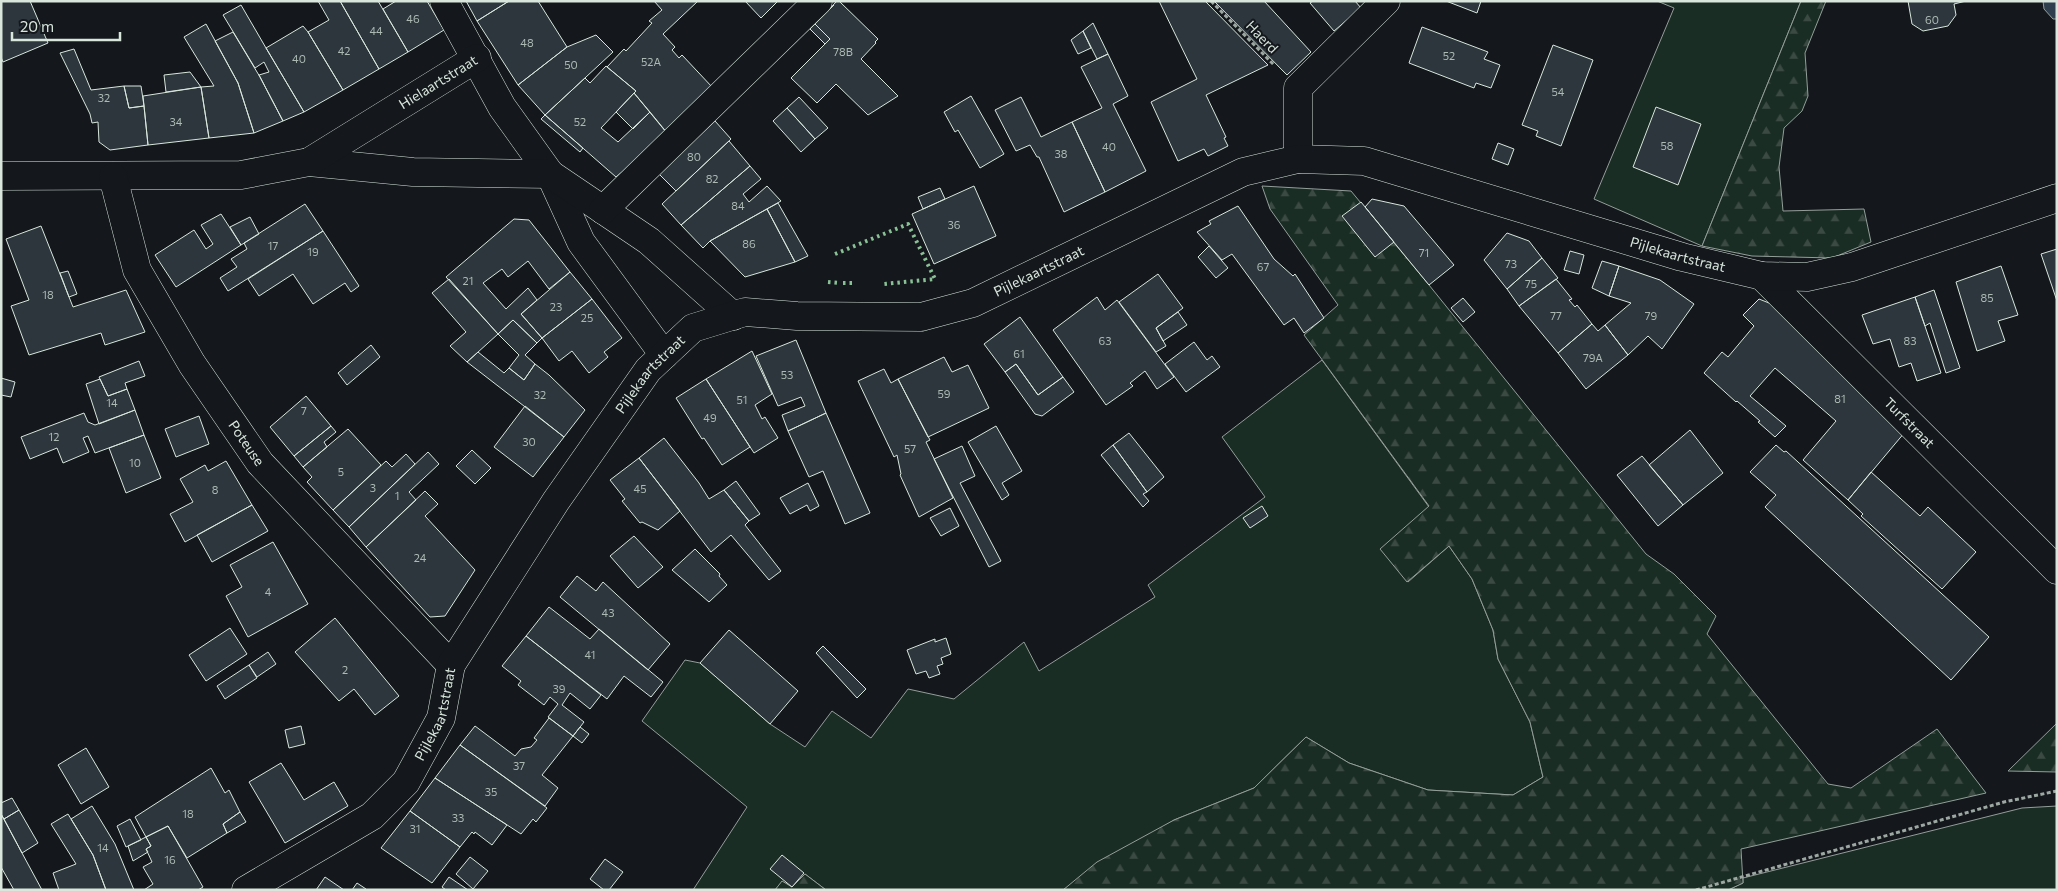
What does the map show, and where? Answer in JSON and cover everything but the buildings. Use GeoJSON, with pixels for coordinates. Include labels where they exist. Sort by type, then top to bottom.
{"type":"FeatureCollection","features":[{"type":"Feature","properties":{"kind":"street"},"geometry":{"type":"LineString","coordinates":[[444,1],[477,58]]}},
{"type":"Feature","properties":{"kind":"street"},"geometry":{"type":"LineString","coordinates":[[603,210],[818,1]]}},
{"type":"Feature","properties":{"kind":"street"},"geometry":{"type":"LineString","coordinates":[[1298,159],[1298,88],[1386,1]]}},
{"type":"Feature","properties":{"kind":"street","name":"Hielaartstraat"},"geometry":{"type":"LineString","coordinates":[[309,162],[477,58],[502,107],[550,174],[582,242],[664,355]]}},
{"type":"Feature","properties":{"kind":"street","name":"Pijlekaartstraat"},"geometry":{"type":"LineString","coordinates":[[246,890],[372,816],[406,782],[441,718],[451,665],[556,501],[648,370],[693,328],[745,312],[797,316],[921,317],[965,305],[1034,274],[1243,172],[1298,159],[1364,161],[1682,257],[1762,276],[1807,277],[1852,267],[2057,198]]}},
{"type":"Feature","properties":{"kind":"street","name":"Hielaartstraat"},"geometry":{"type":"LineString","coordinates":[[1,176],[241,175],[309,162],[413,172],[550,174],[649,241],[733,316]]}},
{"type":"Feature","properties":{"kind":"street","name":"Poteuse"},"geometry":{"type":"LineString","coordinates":[[113,176],[137,270],[202,379],[260,463],[451,665]]}},
{"type":"Feature","properties":{"kind":"street","name":"Turfstraat"},"geometry":{"type":"LineString","coordinates":[[1762,276],[2057,570]]}},
{"type":"Feature","properties":{"kind":"path","name":"Haerd"},"geometry":{"type":"LineString","coordinates":[[1211,1],[1298,88]]}},
{"type":"Feature","properties":{"kind":"path"},"geometry":{"type":"LineString","coordinates":[[1696,890],[2004,802],[2057,791]]}},
{"type":"Feature","properties":{"kind":"green space"},"geometry":{"type":"Polygon","coordinates":[[[1657,1],[1801,1],[1702,246],[1594,199],[1674,8],[1657,1]]]}},
{"type":"Feature","properties":{"kind":"green space"},"geometry":{"type":"Polygon","coordinates":[[[1801,1],[1826,1],[1805,53],[1808,96],[1802,111],[1784,128],[1779,167],[1783,211],[1864,209],[1871,242],[1832,258],[1752,256],[1702,246],[1801,1]]]}},
{"type":"Feature","properties":{"kind":"green space"},"geometry":{"type":"Polygon","coordinates":[[[1262,186],[1351,191],[1646,554],[1674,574],[1716,616],[1707,634],[1828,784],[1851,788],[1937,729],[1986,793],[1741,849],[1743,883],[1728,890],[1063,890],[1097,862],[1174,820],[1254,788],[1306,737],[1349,763],[1428,790],[1513,795],[1543,777],[1530,722],[1498,659],[1493,630],[1472,579],[1449,546],[1407,582],[1380,549],[1429,506],[1304,335],[1338,305],[1270,209],[1262,186]]]}},
{"type":"Feature","properties":{"kind":"green space"},"geometry":{"type":"Polygon","coordinates":[[[1322,360],[1429,507],[1381,549],[1408,582],[1449,546],[1472,579],[1493,630],[1498,659],[1530,722],[1543,777],[1513,795],[1428,790],[1349,763],[1306,737],[1254,788],[1174,820],[1063,890],[826,890],[805,874],[792,887],[782,882],[775,890],[693,890],[747,807],[642,721],[685,660],[700,663],[770,724],[805,747],[832,711],[871,738],[908,689],[954,699],[1024,642],[1039,671],[1155,597],[1148,585],[1265,497],[1222,437],[1322,360]]]}},
{"type":"Feature","properties":{"kind":"green space"},"geometry":{"type":"Polygon","coordinates":[[[2057,723],[2057,772],[2008,771],[2057,723]]]}},
{"type":"Feature","properties":{"kind":"green space"},"geometry":{"type":"Polygon","coordinates":[[[2057,806],[2057,890],[1728,890],[1743,883],[1743,878],[2022,808],[2057,806]]]}},
{"type":"Feature","properties":{"kind":"green space"},"geometry":{"type":"Polygon","coordinates":[[[805,874],[826,890],[775,890],[782,881],[792,887],[805,874]]]}},
{"type":"Feature","properties":{"kind":"water"},"geometry":{"type":"Polygon","coordinates":[[[2043,1],[2057,1],[2057,19],[2053,19],[2044,9],[2043,1]]]}},
{"type":"Feature","properties":{"kind":"hedge"},"geometry":{"type":"LineString","coordinates":[[835,254],[908,224],[935,279],[884,284]]}},
{"type":"Feature","properties":{"kind":"hedge"},"geometry":{"type":"LineString","coordinates":[[828,282],[839,283]]}},
{"type":"Feature","properties":{"kind":"hedge"},"geometry":{"type":"LineString","coordinates":[[843,283],[853,283]]}}]}
